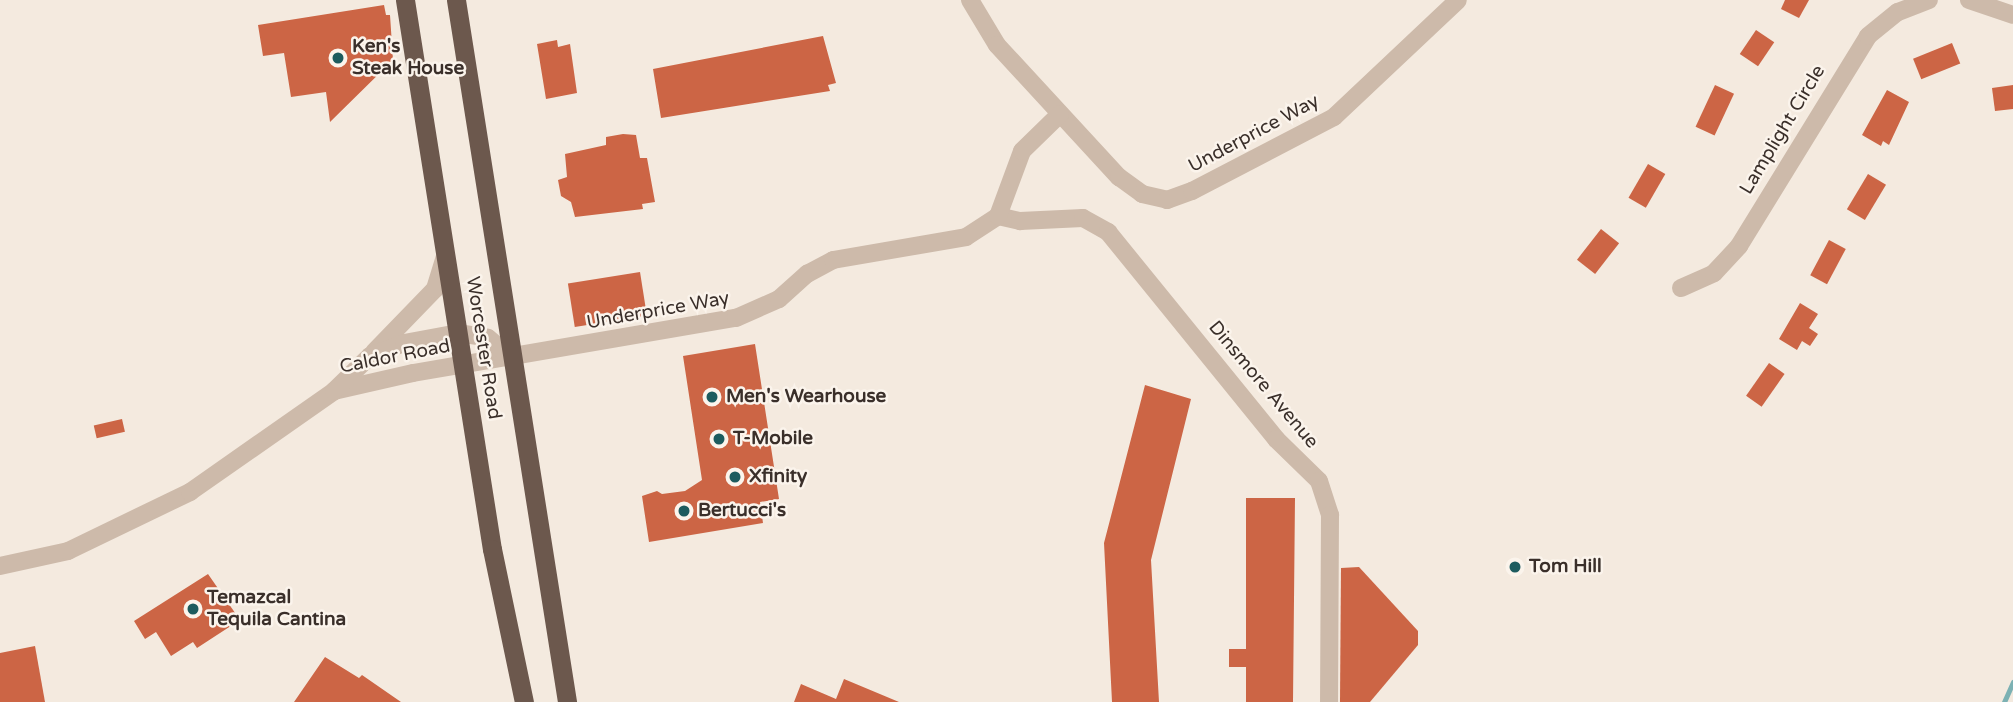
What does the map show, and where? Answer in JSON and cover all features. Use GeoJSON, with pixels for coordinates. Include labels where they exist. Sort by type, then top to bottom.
{"type":"FeatureCollection","features":[{"type":"Feature","properties":{"kind":"highway","name":"Worcester Road"},"geometry":{"type":"LineString","coordinates":[[405,0],[498,578],[524,702]]}},
{"type":"Feature","properties":{"kind":"highway","name":"Worcester Road"},"geometry":{"type":"LineString","coordinates":[[456,0],[567,702]]}},
{"type":"Feature","properties":{"kind":"street","name":"Underprice Way"},"geometry":{"type":"LineString","coordinates":[[970,0],[997,45],[1060,114],[1133,188],[1154,198],[1179,197],[1334,117],[1458,0]]}},
{"type":"Feature","properties":{"kind":"street","name":"Lamplight Circle"},"geometry":{"type":"LineString","coordinates":[[1681,288],[1714,273],[1739,246],[1845,66],[1868,36],[1898,12],[1929,0]]}},
{"type":"Feature","properties":{"kind":"street"},"geometry":{"type":"LineString","coordinates":[[1969,0],[2013,15]]}},
{"type":"Feature","properties":{"kind":"street"},"geometry":{"type":"LineString","coordinates":[[998,216],[1022,151],[1060,114]]}},
{"type":"Feature","properties":{"kind":"street","name":"Underprice Way"},"geometry":{"type":"LineString","coordinates":[[512,358],[736,318],[779,299],[807,274],[833,260],[954,241],[980,231],[998,216]]}},
{"type":"Feature","properties":{"kind":"street","name":"Dinsmore Avenue"},"geometry":{"type":"LineString","coordinates":[[998,216],[1020,221],[1083,218],[1108,232],[1276,439],[1319,481],[1330,515],[1329,702]]}},
{"type":"Feature","properties":{"kind":"street"},"geometry":{"type":"LineString","coordinates":[[370,356],[435,289],[445,253]]}},
{"type":"Feature","properties":{"kind":"street","name":"Caldor Road"},"geometry":{"type":"LineString","coordinates":[[0,566],[68,551],[174,501],[334,391],[370,356],[404,343],[458,333],[488,338],[512,358]]}},
{"type":"Feature","properties":{"kind":"street","name":"Caldor Road"},"geometry":{"type":"LineString","coordinates":[[334,391],[512,358]]}},
{"type":"Feature","properties":{"kind":"building"},"geometry":{"type":"Polygon","coordinates":[[[1785,0],[1809,0],[1799,18],[1781,9],[1785,0]]]}},
{"type":"Feature","properties":{"kind":"building","name":"Ken's Steak House"},"geometry":{"type":"Polygon","coordinates":[[[384,5],[386,15],[390,15],[393,60],[330,122],[326,92],[291,97],[284,53],[263,56],[258,25],[384,5]]]}},
{"type":"Feature","properties":{"kind":"building"},"geometry":{"type":"Polygon","coordinates":[[[1756,30],[1774,42],[1758,66],[1740,54],[1756,30]]]}},
{"type":"Feature","properties":{"kind":"building"},"geometry":{"type":"Polygon","coordinates":[[[823,36],[836,83],[828,85],[830,91],[661,118],[653,69],[823,36]]]}},
{"type":"Feature","properties":{"kind":"building"},"geometry":{"type":"Polygon","coordinates":[[[557,40],[558,47],[570,44],[577,93],[546,99],[537,44],[557,40]]]}},
{"type":"Feature","properties":{"kind":"building"},"geometry":{"type":"Polygon","coordinates":[[[1952,43],[1960,63],[1921,79],[1913,59],[1952,43]]]}},
{"type":"Feature","properties":{"kind":"building"},"geometry":{"type":"Polygon","coordinates":[[[1715,85],[1734,94],[1715,136],[1696,127],[1715,85]]]}},
{"type":"Feature","properties":{"kind":"building"},"geometry":{"type":"Polygon","coordinates":[[[2013,85],[2013,109],[1995,111],[1992,88],[2013,85]]]}},
{"type":"Feature","properties":{"kind":"building"},"geometry":{"type":"Polygon","coordinates":[[[1887,90],[1909,102],[1889,145],[1883,141],[1881,146],[1862,135],[1887,90]]]}},
{"type":"Feature","properties":{"kind":"building"},"geometry":{"type":"Polygon","coordinates":[[[636,135],[640,158],[647,158],[655,202],[642,204],[643,209],[575,217],[571,202],[561,196],[558,180],[567,177],[565,154],[606,145],[606,137],[636,135]]]}},
{"type":"Feature","properties":{"kind":"building"},"geometry":{"type":"Polygon","coordinates":[[[1648,164],[1665,174],[1646,208],[1628,198],[1648,164]]]}},
{"type":"Feature","properties":{"kind":"building"},"geometry":{"type":"Polygon","coordinates":[[[1868,174],[1886,185],[1865,220],[1847,209],[1868,174]]]}},
{"type":"Feature","properties":{"kind":"building"},"geometry":{"type":"Polygon","coordinates":[[[1601,229],[1619,243],[1595,274],[1577,260],[1601,229]]]}},
{"type":"Feature","properties":{"kind":"building"},"geometry":{"type":"Polygon","coordinates":[[[1829,240],[1846,249],[1827,284],[1810,275],[1829,240]]]}},
{"type":"Feature","properties":{"kind":"building"},"geometry":{"type":"Polygon","coordinates":[[[640,272],[647,315],[575,327],[568,283],[640,272]]]}},
{"type":"Feature","properties":{"kind":"building"},"geometry":{"type":"Polygon","coordinates":[[[1800,303],[1818,314],[1809,328],[1818,334],[1810,346],[1802,341],[1797,350],[1779,339],[1800,303]]]}},
{"type":"Feature","properties":{"kind":"building"},"geometry":{"type":"Polygon","coordinates":[[[755,344],[779,499],[760,502],[763,523],[649,542],[642,496],[657,491],[662,494],[685,491],[702,480],[683,356],[755,344]]]}},
{"type":"Feature","properties":{"kind":"building"},"geometry":{"type":"Polygon","coordinates":[[[1769,363],[1785,374],[1762,407],[1746,396],[1769,363]]]}},
{"type":"Feature","properties":{"kind":"building"},"geometry":{"type":"Polygon","coordinates":[[[1145,385],[1191,399],[1151,560],[1159,702],[1112,702],[1104,543],[1145,385]]]}},
{"type":"Feature","properties":{"kind":"building"},"geometry":{"type":"Polygon","coordinates":[[[122,419],[125,432],[97,438],[94,426],[122,419]]]}},
{"type":"Feature","properties":{"kind":"building"},"geometry":{"type":"Polygon","coordinates":[[[1246,498],[1295,498],[1293,702],[1246,702],[1246,667],[1229,667],[1229,649],[1246,649],[1246,498]]]}},
{"type":"Feature","properties":{"kind":"building"},"geometry":{"type":"Polygon","coordinates":[[[1359,567],[1418,631],[1418,645],[1370,702],[1340,702],[1341,568],[1359,567]]]}},
{"type":"Feature","properties":{"kind":"building","name":"Temazcal Tequila Cantina"},"geometry":{"type":"Polygon","coordinates":[[[208,574],[240,620],[197,648],[193,642],[171,656],[156,632],[145,639],[134,621],[208,574]]]}},
{"type":"Feature","properties":{"kind":"building"},"geometry":{"type":"Polygon","coordinates":[[[35,646],[45,702],[0,702],[0,653],[35,646]]]}},
{"type":"Feature","properties":{"kind":"building"},"geometry":{"type":"Polygon","coordinates":[[[325,657],[359,678],[362,675],[401,702],[294,702],[325,657]]]}},
{"type":"Feature","properties":{"kind":"building"},"geometry":{"type":"Polygon","coordinates":[[[844,679],[899,702],[794,702],[801,684],[836,699],[844,679]]]}},
{"type":"Feature","properties":{"kind":"waterway"},"geometry":{"type":"LineString","coordinates":[[2004,702],[2013,682]]}},
{"type":"Feature","properties":{"kind":"place","name":"Ken's Steak House"},"geometry":{"type":"Point","coordinates":[338,58]}},
{"type":"Feature","properties":{"kind":"place","name":"Men's Wearhouse"},"geometry":{"type":"Point","coordinates":[712,397]}},
{"type":"Feature","properties":{"kind":"place","name":"T-Mobile"},"geometry":{"type":"Point","coordinates":[719,439]}},
{"type":"Feature","properties":{"kind":"place","name":"Xfinity"},"geometry":{"type":"Point","coordinates":[735,477]}},
{"type":"Feature","properties":{"kind":"place","name":"Bertucci's"},"geometry":{"type":"Point","coordinates":[684,511]}},
{"type":"Feature","properties":{"kind":"place","name":"Tom Hill"},"geometry":{"type":"Point","coordinates":[1515,567]}},
{"type":"Feature","properties":{"kind":"place","name":"Temazcal Tequila Cantina"},"geometry":{"type":"Point","coordinates":[193,609]}}]}
